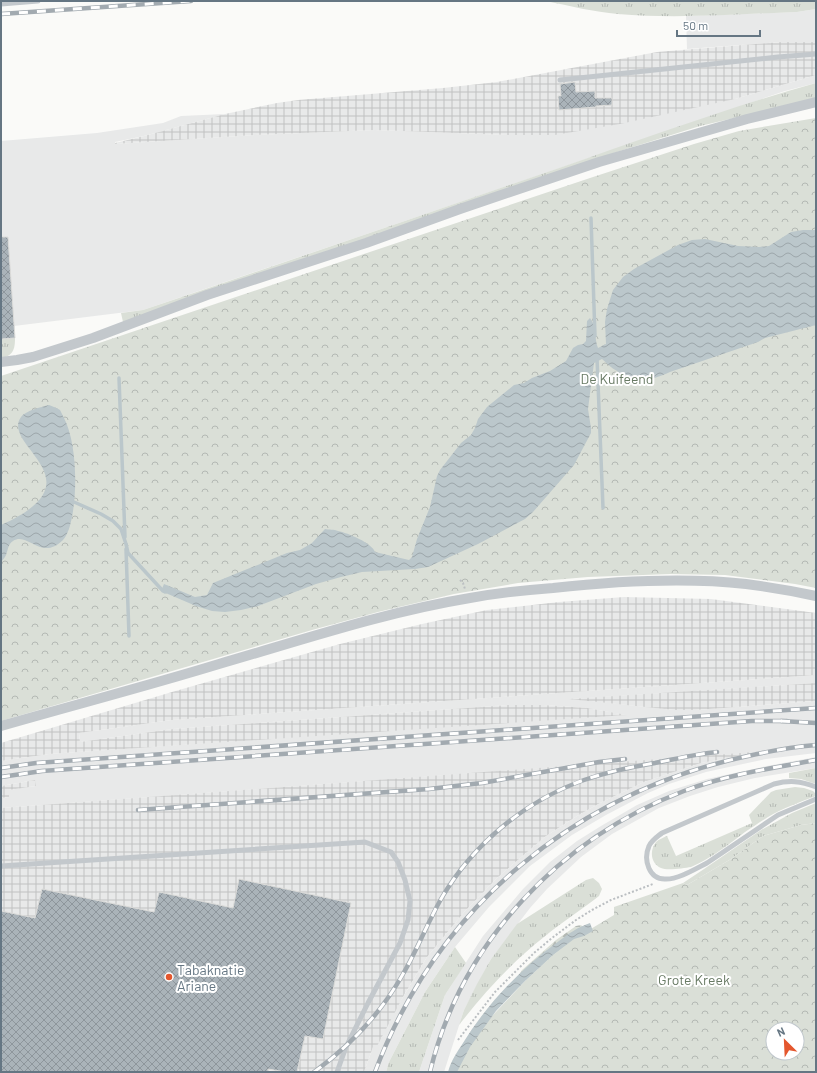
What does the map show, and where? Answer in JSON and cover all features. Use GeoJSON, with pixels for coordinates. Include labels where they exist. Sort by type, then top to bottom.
{"type":"FeatureCollection","features":[{"type":"Feature","properties":{"kind":"street"},"geometry":{"type":"LineString","coordinates":[[1,362],[33,357],[93,338],[207,295],[366,243],[460,209],[599,162],[747,118],[816,102]]}},
{"type":"Feature","properties":{"kind":"street"},"geometry":{"type":"LineString","coordinates":[[1,726],[374,619],[469,598],[595,583],[651,581],[701,581],[744,584],[783,589],[816,596]]}},
{"type":"Feature","properties":{"kind":"lane"},"geometry":{"type":"LineString","coordinates":[[1,4],[38,1]]}},
{"type":"Feature","properties":{"kind":"lane"},"geometry":{"type":"LineString","coordinates":[[560,80],[763,58],[816,54]]}},
{"type":"Feature","properties":{"kind":"lane"},"geometry":{"type":"LineString","coordinates":[[816,787],[795,781],[774,784],[662,834],[654,839],[649,846],[646,856],[648,865],[651,872],[656,877],[666,879],[695,870],[778,815],[816,799]]}},
{"type":"Feature","properties":{"kind":"lane"},"geometry":{"type":"LineString","coordinates":[[1,866],[365,842],[391,852],[398,862],[405,880],[410,902],[408,920],[400,943],[346,1047],[337,1072]]}},
{"type":"Feature","properties":{"kind":"path"},"geometry":{"type":"LineString","coordinates":[[458,1040],[494,992],[515,970],[552,938],[576,920],[605,903],[666,879]]}},
{"type":"Feature","properties":{"kind":"shaded area"},"geometry":{"type":"Polygon","coordinates":[[[816,9],[816,42],[781,42],[687,49],[686,16],[797,12],[816,9]]]}},
{"type":"Feature","properties":{"kind":"shaded area"},"geometry":{"type":"Polygon","coordinates":[[[781,42],[816,42],[816,75],[735,99],[620,124],[555,135],[509,135],[375,130],[255,135],[115,144],[225,114],[277,103],[497,82],[657,52],[781,42]]]}},
{"type":"Feature","properties":{"kind":"shaded area"},"geometry":{"type":"Polygon","coordinates":[[[816,75],[816,83],[785,91],[143,310],[14,326],[1,325],[1,141],[97,133],[163,123],[181,116],[225,114],[144,136],[115,142],[115,144],[255,135],[375,130],[509,135],[735,99],[816,75]]]}},
{"type":"Feature","properties":{"kind":"shaded area"},"geometry":{"type":"Polygon","coordinates":[[[624,597],[711,599],[816,613],[816,675],[172,720],[79,733],[80,742],[173,729],[508,705],[544,705],[587,708],[627,715],[49,754],[1,761],[1,743],[340,644],[487,610],[624,597]]]}},
{"type":"Feature","properties":{"kind":"shaded area"},"geometry":{"type":"Polygon","coordinates":[[[816,675],[816,683],[573,699],[674,710],[696,710],[816,701],[816,753],[766,759],[706,772],[669,784],[606,815],[572,835],[530,866],[489,907],[455,947],[425,992],[389,1062],[386,1072],[364,1072],[373,1047],[427,957],[465,911],[497,878],[546,836],[600,803],[644,782],[701,763],[761,752],[1,808],[1,798],[9,797],[8,790],[36,786],[35,780],[1,786],[1,761],[49,754],[625,715],[587,708],[544,705],[508,705],[173,729],[80,742],[79,733],[172,720],[816,675]]]}},
{"type":"Feature","properties":{"kind":"shaded area"},"geometry":{"type":"Polygon","coordinates":[[[816,683],[816,701],[696,710],[674,710],[569,699],[816,683]]]}},
{"type":"Feature","properties":{"kind":"shaded area"},"geometry":{"type":"Polygon","coordinates":[[[767,751],[701,763],[644,782],[600,803],[546,836],[497,878],[465,911],[427,957],[404,995],[376,1048],[373,1047],[364,1072],[1,1072],[1,808],[767,751]]]}},
{"type":"Feature","properties":{"kind":"shaded area"},"geometry":{"type":"Polygon","coordinates":[[[816,757],[816,768],[755,778],[718,787],[659,808],[612,834],[581,857],[547,889],[530,908],[491,959],[464,1010],[444,1072],[419,1072],[445,995],[483,936],[523,889],[550,862],[577,841],[601,826],[637,805],[669,791],[707,779],[816,757]]]}},
{"type":"Feature","properties":{"kind":"shaded area"},"geometry":{"type":"Polygon","coordinates":[[[35,780],[36,786],[9,790],[9,797],[1,798],[1,786],[35,780]]]}},
{"type":"Feature","properties":{"kind":"green space"},"geometry":{"type":"Polygon","coordinates":[[[546,1],[816,1],[816,9],[797,12],[663,16],[600,12],[546,1]]]}},
{"type":"Feature","properties":{"kind":"green space"},"geometry":{"type":"Polygon","coordinates":[[[816,83],[816,99],[700,126],[620,151],[123,322],[121,313],[143,310],[688,123],[816,83]]]}},
{"type":"Feature","properties":{"kind":"green space","name":"De Kuifeend"},"geometry":{"type":"Polygon","coordinates":[[[816,118],[816,588],[725,575],[670,574],[588,577],[518,583],[454,594],[378,612],[1,721],[1,376],[694,144],[739,131],[816,118]]]}},
{"type":"Feature","properties":{"kind":"green space"},"geometry":{"type":"Polygon","coordinates":[[[15,338],[11,354],[1,359],[1,339],[15,338]]]}},
{"type":"Feature","properties":{"kind":"green space"},"geometry":{"type":"Polygon","coordinates":[[[816,768],[816,784],[801,779],[789,778],[789,773],[816,768]]]}},
{"type":"Feature","properties":{"kind":"green space"},"geometry":{"type":"Polygon","coordinates":[[[795,787],[813,791],[816,796],[768,817],[715,854],[691,867],[664,869],[655,864],[652,857],[652,849],[656,842],[660,839],[667,836],[676,856],[752,823],[749,815],[771,792],[795,787]]]}},
{"type":"Feature","properties":{"kind":"green space"},"geometry":{"type":"Polygon","coordinates":[[[816,803],[816,823],[801,825],[763,836],[731,859],[687,885],[683,883],[761,830],[792,813],[816,803]]]}},
{"type":"Feature","properties":{"kind":"green space","name":"Grote Kreek"},"geometry":{"type":"Polygon","coordinates":[[[816,823],[816,1072],[453,1072],[479,1030],[526,980],[553,955],[574,939],[614,915],[614,907],[683,883],[687,885],[731,859],[763,836],[801,825],[816,823]]]}},
{"type":"Feature","properties":{"kind":"green space"},"geometry":{"type":"Polygon","coordinates":[[[593,878],[599,883],[602,889],[599,896],[532,947],[510,967],[478,1001],[459,1025],[464,1010],[491,959],[517,924],[586,880],[593,878]]]}},
{"type":"Feature","properties":{"kind":"green space"},"geometry":{"type":"Polygon","coordinates":[[[581,925],[587,931],[553,955],[526,980],[520,973],[522,970],[556,940],[576,926],[581,925]]]}},
{"type":"Feature","properties":{"kind":"green space"},"geometry":{"type":"Polygon","coordinates":[[[455,947],[466,963],[445,995],[419,1072],[386,1072],[389,1062],[425,992],[455,947]]]}},
{"type":"Feature","properties":{"kind":"water"},"geometry":{"type":"Polygon","coordinates":[[[816,230],[816,325],[765,338],[758,342],[649,379],[643,380],[630,378],[615,370],[602,359],[594,363],[588,409],[591,433],[574,465],[533,512],[525,519],[478,544],[428,567],[362,572],[316,584],[258,606],[241,610],[225,612],[212,611],[161,591],[164,584],[195,597],[207,595],[213,583],[287,553],[300,550],[312,543],[325,529],[336,530],[353,536],[365,542],[375,552],[409,560],[412,557],[417,539],[430,507],[437,476],[440,470],[461,443],[471,435],[478,419],[487,407],[514,385],[524,383],[550,371],[566,361],[573,348],[583,344],[586,341],[587,321],[590,318],[594,325],[598,348],[606,344],[605,322],[607,309],[613,290],[623,277],[634,269],[678,245],[692,240],[705,239],[738,246],[759,247],[769,246],[791,232],[816,230]]]}},
{"type":"Feature","properties":{"kind":"water"},"geometry":{"type":"Polygon","coordinates":[[[49,405],[60,410],[69,429],[72,443],[75,489],[74,504],[69,529],[63,540],[55,546],[48,548],[19,539],[13,541],[9,545],[6,555],[1,562],[1,525],[30,509],[44,493],[46,479],[41,465],[23,440],[18,428],[21,417],[30,411],[49,405]]]}},
{"type":"Feature","properties":{"kind":"water"},"geometry":{"type":"Polygon","coordinates":[[[590,923],[593,931],[574,939],[553,955],[526,980],[496,1011],[470,1047],[457,1072],[448,1072],[454,1057],[472,1029],[494,1001],[518,975],[566,936],[590,923]]]}},
{"type":"Feature","properties":{"kind":"building"},"geometry":{"type":"Polygon","coordinates":[[[575,82],[576,92],[595,91],[595,98],[612,98],[612,105],[559,110],[558,96],[561,96],[560,84],[575,82]]]}},
{"type":"Feature","properties":{"kind":"building"},"geometry":{"type":"Polygon","coordinates":[[[1,237],[8,237],[15,338],[1,339],[1,237]]]}},
{"type":"Feature","properties":{"kind":"building","name":"Tabaknatie Ariane"},"geometry":{"type":"Polygon","coordinates":[[[239,879],[351,903],[323,1039],[305,1036],[297,1072],[268,1069],[268,1072],[1,1072],[1,911],[35,918],[42,889],[154,912],[159,892],[233,908],[239,879]]]}},
{"type":"Feature","properties":{"kind":"waterway"},"geometry":{"type":"LineString","coordinates":[[591,218],[595,336]]}},
{"type":"Feature","properties":{"kind":"waterway"},"geometry":{"type":"LineString","coordinates":[[597,358],[603,508]]}},
{"type":"Feature","properties":{"kind":"waterway"},"geometry":{"type":"LineString","coordinates":[[119,378],[125,537]]}},
{"type":"Feature","properties":{"kind":"waterway"},"geometry":{"type":"LineString","coordinates":[[74,502],[113,521],[121,529],[128,553],[165,592]]}},
{"type":"Feature","properties":{"kind":"waterway"},"geometry":{"type":"LineString","coordinates":[[126,549],[129,636]]}},
{"type":"Feature","properties":{"kind":"railway"},"geometry":{"type":"LineString","coordinates":[[1,14],[191,1]]}},
{"type":"Feature","properties":{"kind":"railway"},"geometry":{"type":"LineString","coordinates":[[1,768],[36,763],[816,708]]}},
{"type":"Feature","properties":{"kind":"railway"},"geometry":{"type":"LineString","coordinates":[[1,777],[42,771],[752,721],[787,721]]}},
{"type":"Feature","properties":{"kind":"railway"},"geometry":{"type":"LineString","coordinates":[[781,721],[816,723]]}},
{"type":"Feature","properties":{"kind":"railway"},"geometry":{"type":"LineString","coordinates":[[375,1072],[402,1013],[435,958],[475,909],[520,866],[571,828],[626,797],[685,773],[756,754],[816,745]]}},
{"type":"Feature","properties":{"kind":"railway"},"geometry":{"type":"LineString","coordinates":[[314,1072],[352,1040],[385,1002],[403,974],[436,908],[454,879],[469,860],[502,827],[521,812],[541,800],[584,780],[628,768],[717,752]]}},
{"type":"Feature","properties":{"kind":"railway"},"geometry":{"type":"LineString","coordinates":[[138,810],[429,789],[482,783],[599,762],[625,759]]}},
{"type":"Feature","properties":{"kind":"railway"},"geometry":{"type":"LineString","coordinates":[[430,1072],[445,1025],[465,980],[491,939],[522,901],[557,867],[596,837],[639,811],[684,791],[733,776],[816,760]]}},
{"type":"Feature","properties":{"kind":"place","name":"Tabaknatie Ariane"},"geometry":{"type":"Point","coordinates":[169,977]}}]}
